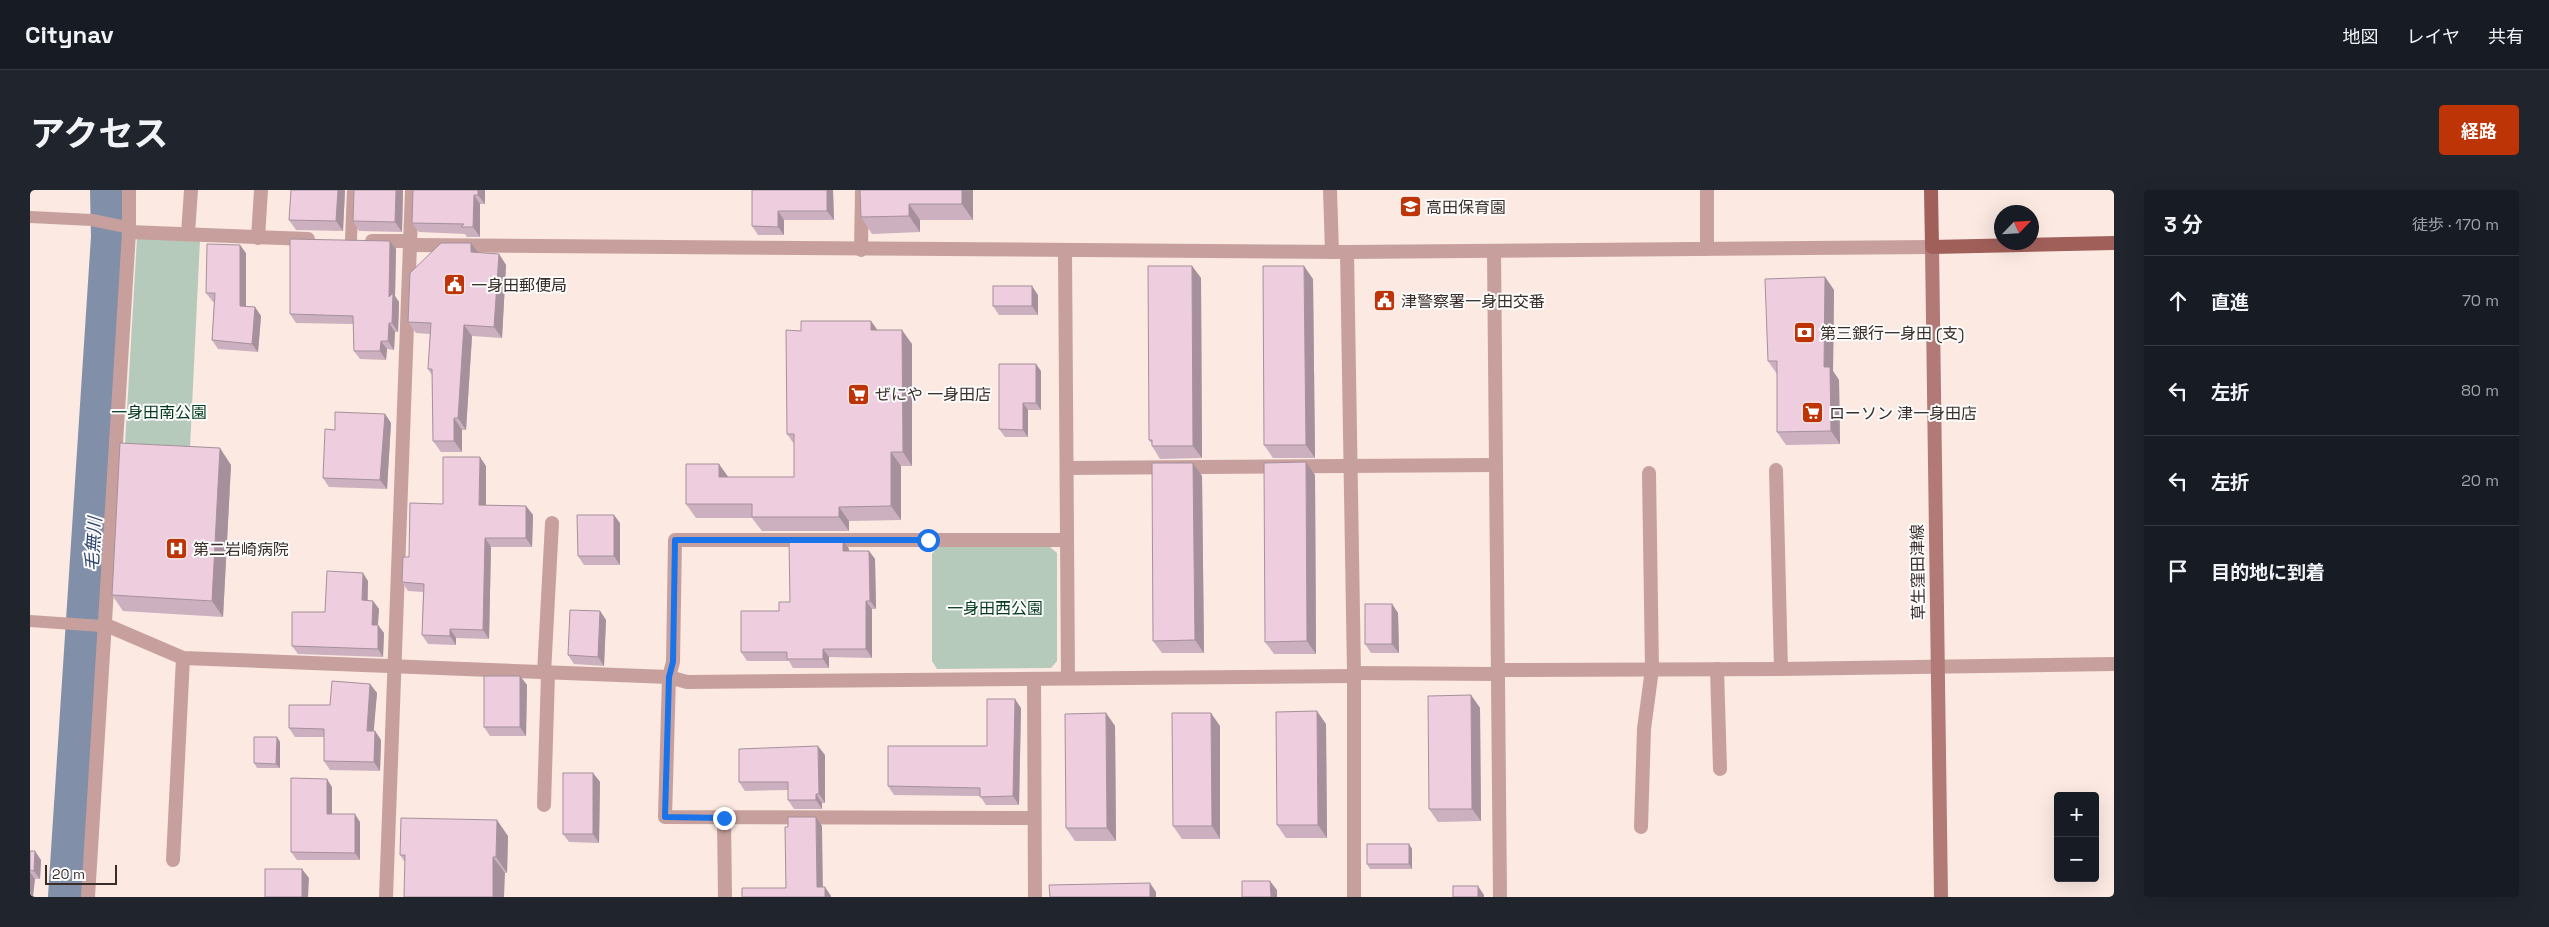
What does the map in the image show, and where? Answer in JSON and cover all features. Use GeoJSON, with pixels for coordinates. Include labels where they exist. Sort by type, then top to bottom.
{"type":"FeatureCollection","features":[{"type":"Feature","properties":{"kind":"main road"},"geometry":{"type":"LineString","coordinates":[[1932,190],[1932,247],[2114,243]]}},
{"type":"Feature","properties":{"kind":"main road","name":"草生窪田津線"},"geometry":{"type":"LineString","coordinates":[[1932,247],[1940,897]]}},
{"type":"Feature","properties":{"kind":"street"},"geometry":{"type":"LineString","coordinates":[[88,897],[129,190]]}},
{"type":"Feature","properties":{"kind":"street"},"geometry":{"type":"LineString","coordinates":[[188,233],[191,190]]}},
{"type":"Feature","properties":{"kind":"street"},"geometry":{"type":"LineString","coordinates":[[258,238],[261,190]]}},
{"type":"Feature","properties":{"kind":"street"},"geometry":{"type":"LineString","coordinates":[[386,897],[412,190]]}},
{"type":"Feature","properties":{"kind":"street"},"geometry":{"type":"LineString","coordinates":[[861,250],[862,190]]}},
{"type":"Feature","properties":{"kind":"street"},"geometry":{"type":"LineString","coordinates":[[1330,190],[1332,252]]}},
{"type":"Feature","properties":{"kind":"street"},"geometry":{"type":"LineString","coordinates":[[1707,190],[1707,249]]}},
{"type":"Feature","properties":{"kind":"street"},"geometry":{"type":"LineString","coordinates":[[128,229],[258,238],[323,240]]}},
{"type":"Feature","properties":{"kind":"street"},"geometry":{"type":"LineString","coordinates":[[346,240],[410,243],[861,250],[1347,252],[1932,247]]}},
{"type":"Feature","properties":{"kind":"street"},"geometry":{"type":"LineString","coordinates":[[1065,250],[1068,678]]}},
{"type":"Feature","properties":{"kind":"street"},"geometry":{"type":"LineString","coordinates":[[1494,251],[1500,897]]}},
{"type":"Feature","properties":{"kind":"street"},"geometry":{"type":"LineString","coordinates":[[1347,252],[1349,466],[1354,674],[1354,897]]}},
{"type":"Feature","properties":{"kind":"street"},"geometry":{"type":"LineString","coordinates":[[1068,468],[1495,465]]}},
{"type":"Feature","properties":{"kind":"street"},"geometry":{"type":"LineString","coordinates":[[1776,470],[1781,669]]}},
{"type":"Feature","properties":{"kind":"street"},"geometry":{"type":"LineString","coordinates":[[1640,827],[1644,729],[1652,669],[1650,473]]}},
{"type":"Feature","properties":{"kind":"street"},"geometry":{"type":"LineString","coordinates":[[544,805],[546,674],[552,523]]}},
{"type":"Feature","properties":{"kind":"street"},"geometry":{"type":"LineString","coordinates":[[1034,818],[665,817],[669,677],[673,662],[675,540],[1067,540]]}},
{"type":"Feature","properties":{"kind":"street"},"geometry":{"type":"LineString","coordinates":[[104,625],[183,658],[394,665],[546,674],[669,677],[687,682],[2114,664]]}},
{"type":"Feature","properties":{"kind":"street"},"geometry":{"type":"LineString","coordinates":[[173,860],[183,658]]}},
{"type":"Feature","properties":{"kind":"street"},"geometry":{"type":"LineString","coordinates":[[1717,669],[1720,769]]}},
{"type":"Feature","properties":{"kind":"street"},"geometry":{"type":"LineString","coordinates":[[1034,679],[1035,897]]}},
{"type":"Feature","properties":{"kind":"street"},"geometry":{"type":"LineString","coordinates":[[724,818],[725,897]]}},
{"type":"Feature","properties":{"kind":"lane"},"geometry":{"type":"LineString","coordinates":[[346,240],[353,190]]}},
{"type":"Feature","properties":{"kind":"lane"},"geometry":{"type":"LineString","coordinates":[[30,217],[98,221],[128,229]]}},
{"type":"Feature","properties":{"kind":"lane"},"geometry":{"type":"LineString","coordinates":[[30,621],[104,625]]}},
{"type":"Feature","properties":{"kind":"green space","name":"一身田南公園"},"geometry":{"type":"Polygon","coordinates":[[[137,238],[200,240],[190,448],[125,445],[137,238]]]}},
{"type":"Feature","properties":{"kind":"green space","name":"一身田西公園"},"geometry":{"type":"Polygon","coordinates":[[[939,546],[1050,547],[1057,553],[1057,661],[1051,668],[937,669],[932,661],[932,554],[939,546]]]}},
{"type":"Feature","properties":{"kind":"building"},"geometry":{"type":"Polygon","coordinates":[[[291,190],[338,190],[336,221],[289,220],[291,190]]]}},
{"type":"Feature","properties":{"kind":"building"},"geometry":{"type":"Polygon","coordinates":[[[354,190],[396,190],[395,222],[353,221],[354,190]]]}},
{"type":"Feature","properties":{"kind":"building"},"geometry":{"type":"Polygon","coordinates":[[[413,190],[478,190],[478,195],[474,195],[473,227],[461,227],[464,224],[412,223],[413,190]]]}},
{"type":"Feature","properties":{"kind":"building"},"geometry":{"type":"Polygon","coordinates":[[[752,190],[827,190],[827,211],[778,211],[778,227],[752,226],[752,190]]]}},
{"type":"Feature","properties":{"kind":"building"},"geometry":{"type":"Polygon","coordinates":[[[860,190],[962,190],[962,204],[909,204],[909,216],[861,217],[860,190]]]}},
{"type":"Feature","properties":{"kind":"building"},"geometry":{"type":"Polygon","coordinates":[[[290,239],[390,241],[389,297],[393,293],[392,323],[389,323],[388,341],[381,341],[380,351],[354,351],[353,316],[290,314],[290,239]]]}},
{"type":"Feature","properties":{"kind":"building"},"geometry":{"type":"Polygon","coordinates":[[[441,243],[471,243],[471,252],[499,254],[494,327],[464,325],[458,418],[454,418],[454,441],[433,441],[432,369],[428,369],[431,323],[408,322],[410,273],[441,243]]]}},
{"type":"Feature","properties":{"kind":"building"},"geometry":{"type":"Polygon","coordinates":[[[207,244],[240,245],[240,306],[255,307],[252,344],[212,340],[215,293],[206,293],[207,244]]]}},
{"type":"Feature","properties":{"kind":"building"},"geometry":{"type":"Polygon","coordinates":[[[1148,266],[1192,266],[1193,446],[1152,446],[1152,440],[1149,440],[1148,266]]]}},
{"type":"Feature","properties":{"kind":"building"},"geometry":{"type":"Polygon","coordinates":[[[1263,266],[1304,266],[1306,445],[1264,445],[1263,266]]]}},
{"type":"Feature","properties":{"kind":"building"},"geometry":{"type":"Polygon","coordinates":[[[1825,277],[1824,367],[1830,367],[1831,431],[1777,432],[1777,361],[1768,361],[1765,279],[1825,277]]]}},
{"type":"Feature","properties":{"kind":"building"},"geometry":{"type":"Polygon","coordinates":[[[993,286],[1032,286],[1032,306],[993,306],[993,286]]]}},
{"type":"Feature","properties":{"kind":"building"},"geometry":{"type":"Polygon","coordinates":[[[801,321],[871,321],[871,330],[902,330],[903,452],[891,452],[891,506],[839,507],[839,517],[752,517],[752,504],[686,504],[686,464],[719,464],[719,477],[794,477],[794,434],[787,434],[786,330],[801,331],[801,321]]]}},
{"type":"Feature","properties":{"kind":"building"},"geometry":{"type":"Polygon","coordinates":[[[999,364],[1036,364],[1036,403],[1023,403],[1023,430],[999,429],[999,364]]]}},
{"type":"Feature","properties":{"kind":"building"},"geometry":{"type":"Polygon","coordinates":[[[335,412],[385,414],[380,480],[323,478],[325,429],[335,430],[335,412]]]}},
{"type":"Feature","properties":{"kind":"building"},"geometry":{"type":"Polygon","coordinates":[[[120,443],[220,448],[212,601],[112,595],[120,443]]]}},
{"type":"Feature","properties":{"kind":"building"},"geometry":{"type":"Polygon","coordinates":[[[443,457],[480,457],[479,505],[526,506],[526,538],[485,538],[483,630],[450,629],[450,636],[422,635],[424,584],[402,582],[403,557],[409,557],[410,503],[443,504],[443,457]]]}},
{"type":"Feature","properties":{"kind":"building"},"geometry":{"type":"Polygon","coordinates":[[[1306,462],[1307,641],[1265,642],[1264,463],[1306,462]]]}},
{"type":"Feature","properties":{"kind":"building"},"geometry":{"type":"Polygon","coordinates":[[[1152,463],[1193,463],[1195,640],[1153,641],[1152,463]]]}},
{"type":"Feature","properties":{"kind":"building"},"geometry":{"type":"Polygon","coordinates":[[[577,515],[614,515],[614,556],[578,556],[577,515]]]}},
{"type":"Feature","properties":{"kind":"building"},"geometry":{"type":"Polygon","coordinates":[[[789,540],[843,540],[843,551],[869,551],[870,601],[866,601],[866,649],[823,649],[823,659],[787,659],[787,652],[741,652],[741,611],[779,611],[779,602],[790,602],[789,540]]]}},
{"type":"Feature","properties":{"kind":"building"},"geometry":{"type":"Polygon","coordinates":[[[327,571],[363,573],[362,600],[373,601],[372,625],[378,625],[378,649],[292,646],[292,612],[325,612],[327,571]]]}},
{"type":"Feature","properties":{"kind":"building"},"geometry":{"type":"Polygon","coordinates":[[[1365,604],[1392,604],[1392,644],[1365,644],[1365,604]]]}},
{"type":"Feature","properties":{"kind":"building"},"geometry":{"type":"Polygon","coordinates":[[[570,610],[600,611],[598,657],[568,655],[570,610]]]}},
{"type":"Feature","properties":{"kind":"building"},"geometry":{"type":"Polygon","coordinates":[[[484,676],[520,676],[520,727],[484,727],[484,676]]]}},
{"type":"Feature","properties":{"kind":"building"},"geometry":{"type":"Polygon","coordinates":[[[332,681],[370,684],[367,731],[375,731],[374,762],[324,761],[324,729],[289,728],[289,705],[330,705],[332,681]]]}},
{"type":"Feature","properties":{"kind":"building"},"geometry":{"type":"Polygon","coordinates":[[[1471,695],[1472,809],[1429,809],[1428,696],[1471,695]]]}},
{"type":"Feature","properties":{"kind":"building"},"geometry":{"type":"Polygon","coordinates":[[[987,699],[1015,699],[1013,796],[980,797],[980,788],[888,786],[888,746],[987,746],[987,699]]]}},
{"type":"Feature","properties":{"kind":"building"},"geometry":{"type":"Polygon","coordinates":[[[1317,711],[1318,825],[1277,825],[1276,712],[1317,711]]]}},
{"type":"Feature","properties":{"kind":"building"},"geometry":{"type":"Polygon","coordinates":[[[1106,713],[1107,828],[1066,828],[1065,714],[1106,713]]]}},
{"type":"Feature","properties":{"kind":"building"},"geometry":{"type":"Polygon","coordinates":[[[1172,713],[1211,713],[1212,826],[1173,826],[1172,713]]]}},
{"type":"Feature","properties":{"kind":"building"},"geometry":{"type":"Polygon","coordinates":[[[254,737],[277,737],[276,764],[254,763],[254,737]]]}},
{"type":"Feature","properties":{"kind":"building"},"geometry":{"type":"Polygon","coordinates":[[[818,746],[819,794],[816,794],[816,800],[788,800],[788,782],[739,782],[739,749],[818,746]]]}},
{"type":"Feature","properties":{"kind":"building"},"geometry":{"type":"Polygon","coordinates":[[[563,773],[593,773],[593,834],[563,834],[563,773]]]}},
{"type":"Feature","properties":{"kind":"building"},"geometry":{"type":"Polygon","coordinates":[[[291,778],[327,779],[327,814],[355,814],[355,853],[291,852],[291,778]]]}},
{"type":"Feature","properties":{"kind":"building"},"geometry":{"type":"Polygon","coordinates":[[[788,817],[816,817],[817,887],[825,887],[825,897],[742,897],[742,888],[786,888],[785,827],[788,827],[788,817]]]}},
{"type":"Feature","properties":{"kind":"building"},"geometry":{"type":"Polygon","coordinates":[[[401,818],[497,820],[496,857],[493,857],[493,897],[404,897],[405,855],[400,855],[401,818]]]}},
{"type":"Feature","properties":{"kind":"building"},"geometry":{"type":"Polygon","coordinates":[[[1367,844],[1409,844],[1409,864],[1367,864],[1367,844]]]}},
{"type":"Feature","properties":{"kind":"building"},"geometry":{"type":"Polygon","coordinates":[[[30,851],[35,851],[34,871],[30,870],[30,851]]]}},
{"type":"Feature","properties":{"kind":"building"},"geometry":{"type":"Polygon","coordinates":[[[265,869],[302,869],[302,897],[265,897],[265,869]]]}},
{"type":"Feature","properties":{"kind":"building"},"geometry":{"type":"Polygon","coordinates":[[[1242,881],[1270,881],[1271,897],[1242,897],[1242,881]]]}},
{"type":"Feature","properties":{"kind":"building"},"geometry":{"type":"Polygon","coordinates":[[[1150,883],[1150,897],[1050,897],[1049,885],[1150,883]]]}},
{"type":"Feature","properties":{"kind":"building"},"geometry":{"type":"Polygon","coordinates":[[[1453,886],[1478,886],[1478,897],[1453,897],[1453,886]]]}},
{"type":"Feature","properties":{"kind":"waterway","name":"毛無川"},"geometry":{"type":"LineString","coordinates":[[70,897],[113,237],[112,190]]}},
{"type":"Feature","properties":{"kind":"place","name":"高田保育園"},"geometry":{"type":"Point","coordinates":[1410,207]}},
{"type":"Feature","properties":{"kind":"place","name":"一身田郵便局"},"geometry":{"type":"Point","coordinates":[455,285]}},
{"type":"Feature","properties":{"kind":"place","name":"津警察署一身田交番"},"geometry":{"type":"Point","coordinates":[1385,301]}},
{"type":"Feature","properties":{"kind":"place","name":"第三銀行一身田 (支)"},"geometry":{"type":"Point","coordinates":[1804,333]}},
{"type":"Feature","properties":{"kind":"place","name":"ぜにや 一身田店"},"geometry":{"type":"Point","coordinates":[859,394]}},
{"type":"Feature","properties":{"kind":"place","name":"ローソン 津一身田店"},"geometry":{"type":"Point","coordinates":[1813,413]}},
{"type":"Feature","properties":{"kind":"place","name":"第二岩崎病院"},"geometry":{"type":"Point","coordinates":[177,549]}},
{"type":"Feature","properties":{"kind":"route"},"geometry":{"type":"LineString","coordinates":[[724,818],[665,817],[669,677],[673,662],[675,540],[928,540]]}}]}
